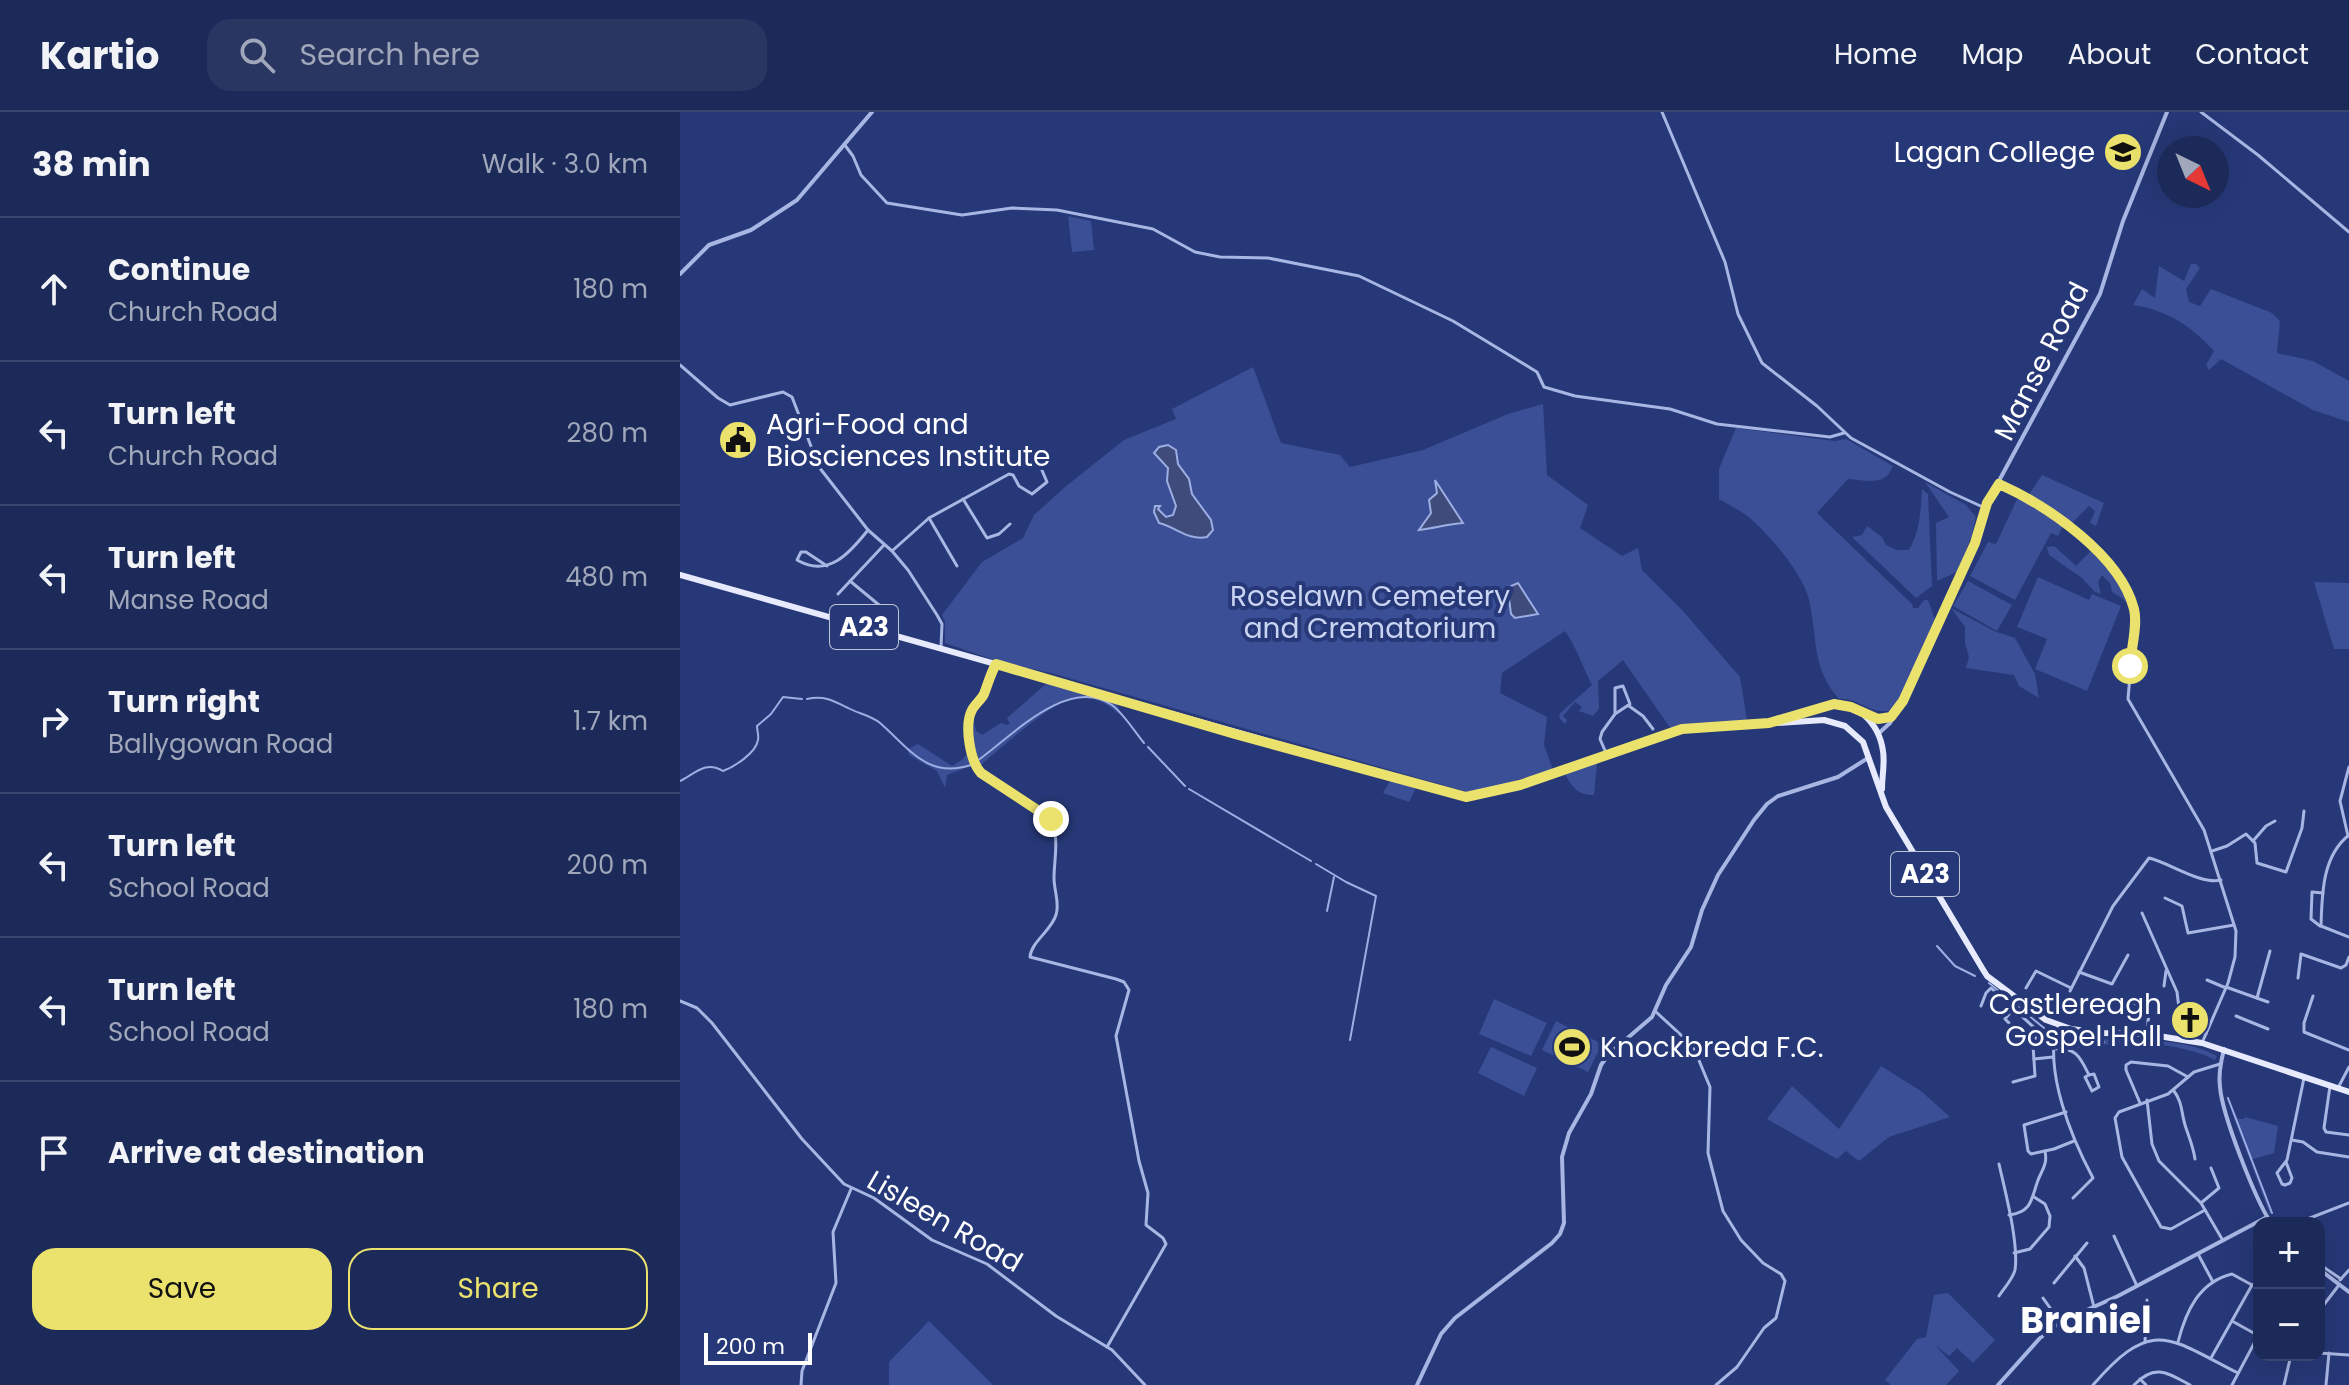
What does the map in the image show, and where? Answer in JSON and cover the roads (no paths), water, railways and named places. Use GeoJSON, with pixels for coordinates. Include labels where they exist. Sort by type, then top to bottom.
{"type":"FeatureCollection","features":[{"type":"Feature","properties":{"kind":"main road","name":"A23"},"geometry":{"type":"LineString","coordinates":[[680,575],[1466,797],[1520,785],[1682,729],[1824,720],[1842,724]]}},
{"type":"Feature","properties":{"kind":"main road","name":"A23"},"geometry":{"type":"LineString","coordinates":[[1769,723],[1829,705],[1851,707],[1861,712]]}},
{"type":"Feature","properties":{"kind":"main road","name":"A23"},"geometry":{"type":"LineString","coordinates":[[1829,705],[1827,714],[1855,733],[1869,754],[1883,798],[1935,892],[1987,976],[2033,1011],[2057,1025],[2084,1032],[2146,1034],[2202,1043],[2349,1092]]}},
{"type":"Feature","properties":{"kind":"main road"},"geometry":{"type":"LineString","coordinates":[[1861,712],[1879,741],[1884,756],[1883,798]]}},
{"type":"Feature","properties":{"kind":"main road"},"geometry":{"type":"LineString","coordinates":[[1869,754],[1879,741]]}},
{"type":"Feature","properties":{"kind":"street"},"geometry":{"type":"LineString","coordinates":[[680,274],[709,245],[751,230],[797,200],[872,112]]}},
{"type":"Feature","properties":{"kind":"street"},"geometry":{"type":"LineString","coordinates":[[1662,112],[1725,262],[1738,314],[1756,355],[1765,366],[1814,403],[1844,433],[1938,486],[1985,508]]}},
{"type":"Feature","properties":{"kind":"street","name":"Manse Road"},"geometry":{"type":"LineString","coordinates":[[1879,741],[1899,710],[1975,543],[1985,508],[2100,294],[2123,221],[2167,112]]}},
{"type":"Feature","properties":{"kind":"street"},"geometry":{"type":"LineString","coordinates":[[2201,112],[2258,155],[2349,232]]}},
{"type":"Feature","properties":{"kind":"street"},"geometry":{"type":"LineString","coordinates":[[843,143],[861,175],[887,203],[962,215],[1012,208],[1057,210],[1153,229],[1195,252],[1220,257],[1268,258],[1359,276],[1453,321],[1537,372],[1544,387],[1551,390],[1670,409],[1717,424],[1830,437],[1844,433]]}},
{"type":"Feature","properties":{"kind":"street"},"geometry":{"type":"LineString","coordinates":[[680,365],[730,405],[765,395],[789,394],[795,401],[819,467],[868,530],[892,551],[940,620],[941,649]]}},
{"type":"Feature","properties":{"kind":"street"},"geometry":{"type":"LineString","coordinates":[[892,551],[929,518],[1010,474],[1024,491],[1032,494],[1047,482],[1035,454]]}},
{"type":"Feature","properties":{"kind":"street"},"geometry":{"type":"LineString","coordinates":[[1999,484],[2055,516],[2119,575],[2128,594],[2135,617],[2128,699],[2204,830],[2234,925],[2236,948],[2226,988],[2202,1043]]}},
{"type":"Feature","properties":{"kind":"street"},"geometry":{"type":"LineString","coordinates":[[963,499],[987,538],[999,534],[1010,524]]}},
{"type":"Feature","properties":{"kind":"street"},"geometry":{"type":"LineString","coordinates":[[929,518],[957,566]]}},
{"type":"Feature","properties":{"kind":"street"},"geometry":{"type":"LineString","coordinates":[[827,566],[806,552],[801,552],[797,560],[818,567],[827,566],[843,558],[868,530]]}},
{"type":"Feature","properties":{"kind":"street"},"geometry":{"type":"LineString","coordinates":[[838,594],[884,545]]}},
{"type":"Feature","properties":{"kind":"street"},"geometry":{"type":"LineString","coordinates":[[850,581],[896,619]]}},
{"type":"Feature","properties":{"kind":"street"},"geometry":{"type":"LineString","coordinates":[[996,664],[987,678],[983,696],[969,717],[975,763],[981,773],[996,784],[1045,813],[1051,819],[1056,836],[1054,878],[1057,911],[1051,925],[1030,951],[1030,957],[1116,979],[1124,982],[1129,990],[1116,1036],[1119,1058],[1148,1193],[1146,1225],[1166,1244],[1107,1347]]}},
{"type":"Feature","properties":{"kind":"street"},"geometry":{"type":"LineString","coordinates":[[1615,714],[1615,688],[1623,686],[1629,706],[1643,716],[1653,729]]}},
{"type":"Feature","properties":{"kind":"street"},"geometry":{"type":"LineString","coordinates":[[1607,755],[1600,739],[1602,732],[1615,714],[1629,706]]}},
{"type":"Feature","properties":{"kind":"street"},"geometry":{"type":"LineString","coordinates":[[1861,712],[1882,720],[1899,710]]}},
{"type":"Feature","properties":{"kind":"street"},"geometry":{"type":"LineString","coordinates":[[1417,1385],[1441,1334],[1455,1318],[1560,1234],[1564,1217],[1562,1157],[1569,1133],[1587,1104],[1601,1065],[1609,1054],[1649,1021],[1666,985],[1691,947],[1702,910],[1718,875],[1761,810],[1786,792],[1827,782],[1862,763],[1869,754]]}},
{"type":"Feature","properties":{"kind":"street"},"geometry":{"type":"LineString","coordinates":[[2321,926],[2323,893],[2330,859],[2348,835],[2340,801],[2349,767]]}},
{"type":"Feature","properties":{"kind":"street"},"geometry":{"type":"LineString","coordinates":[[2212,851],[2227,846],[2242,834],[2253,841],[2257,863],[2288,872],[2304,811]]}},
{"type":"Feature","properties":{"kind":"street"},"geometry":{"type":"LineString","coordinates":[[2253,841],[2275,821]]}},
{"type":"Feature","properties":{"kind":"street"},"geometry":{"type":"LineString","coordinates":[[2026,988],[2027,979],[2036,971],[2071,989],[2113,906],[2149,858],[2206,882],[2221,880]]}},
{"type":"Feature","properties":{"kind":"street"},"geometry":{"type":"LineString","coordinates":[[2323,893],[2312,892],[2311,919],[2349,937]]}},
{"type":"Feature","properties":{"kind":"street"},"geometry":{"type":"LineString","coordinates":[[2167,905],[2167,898],[2182,906],[2191,940]]}},
{"type":"Feature","properties":{"kind":"street"},"geometry":{"type":"LineString","coordinates":[[2142,913],[2179,997],[2181,1024],[2206,1034]]}},
{"type":"Feature","properties":{"kind":"street"},"geometry":{"type":"LineString","coordinates":[[2188,933],[2234,925]]}},
{"type":"Feature","properties":{"kind":"street"},"geometry":{"type":"LineString","coordinates":[[2298,978],[2302,947]]}},
{"type":"Feature","properties":{"kind":"street"},"geometry":{"type":"LineString","coordinates":[[2257,998],[2270,951]]}},
{"type":"Feature","properties":{"kind":"street"},"geometry":{"type":"LineString","coordinates":[[2301,954],[2344,967],[2349,957]]}},
{"type":"Feature","properties":{"kind":"street"},"geometry":{"type":"LineString","coordinates":[[2079,972],[2112,984],[2127,957],[2132,962]]}},
{"type":"Feature","properties":{"kind":"street"},"geometry":{"type":"LineString","coordinates":[[2164,986],[2166,971]]}},
{"type":"Feature","properties":{"kind":"street"},"geometry":{"type":"LineString","coordinates":[[2207,980],[2268,1002]]}},
{"type":"Feature","properties":{"kind":"street"},"geometry":{"type":"LineString","coordinates":[[1981,1006],[1991,988],[2039,1032],[2033,1045],[2035,1076],[2013,1082]]}},
{"type":"Feature","properties":{"kind":"street"},"geometry":{"type":"LineString","coordinates":[[2313,996],[2304,1032],[2349,1050]]}},
{"type":"Feature","properties":{"kind":"street","name":"Lisleen Road"},"geometry":{"type":"LineString","coordinates":[[680,1001],[697,1008],[712,1023],[822,1163],[851,1189],[874,1198],[932,1240],[987,1264],[1071,1327],[1107,1347],[1145,1385]]}},
{"type":"Feature","properties":{"kind":"street"},"geometry":{"type":"LineString","coordinates":[[2128,1001],[2150,1009],[2146,1034]]}},
{"type":"Feature","properties":{"kind":"street"},"geometry":{"type":"LineString","coordinates":[[2011,1025],[2005,1019],[2014,1009]]}},
{"type":"Feature","properties":{"kind":"street"},"geometry":{"type":"LineString","coordinates":[[1655,1011],[1693,1046],[1710,1087],[1708,1153],[1723,1211],[1746,1246],[1785,1281],[1778,1314],[1764,1328],[1737,1367],[1716,1385]]}},
{"type":"Feature","properties":{"kind":"street"},"geometry":{"type":"LineString","coordinates":[[2236,1016],[2268,1029]]}},
{"type":"Feature","properties":{"kind":"street"},"geometry":{"type":"LineString","coordinates":[[2057,1025],[2053,1057],[2075,1140],[2093,1178],[2073,1198]]}},
{"type":"Feature","properties":{"kind":"street"},"geometry":{"type":"LineString","coordinates":[[2053,1049],[2067,1049],[2078,1054],[2089,1075]]}},
{"type":"Feature","properties":{"kind":"street"},"geometry":{"type":"LineString","coordinates":[[2224,1049],[2219,1085],[2223,1106],[2267,1217]]}},
{"type":"Feature","properties":{"kind":"street"},"geometry":{"type":"LineString","coordinates":[[2034,1059],[2053,1057]]}},
{"type":"Feature","properties":{"kind":"street"},"geometry":{"type":"LineString","coordinates":[[2140,1103],[2126,1070],[2126,1065],[2131,1062],[2168,1066],[2188,1077]]}},
{"type":"Feature","properties":{"kind":"street"},"geometry":{"type":"LineString","coordinates":[[2205,1210],[2167,1230],[2159,1225],[2122,1157],[2115,1121],[2119,1112],[2174,1091],[2197,1070],[2220,1064]]}},
{"type":"Feature","properties":{"kind":"street"},"geometry":{"type":"LineString","coordinates":[[2349,1067],[2334,1087],[2324,1128],[2326,1132],[2349,1135]]}},
{"type":"Feature","properties":{"kind":"street"},"geometry":{"type":"LineString","coordinates":[[2286,1162],[2292,1178],[2285,1185],[2277,1175],[2286,1162],[2304,1078]]}},
{"type":"Feature","properties":{"kind":"street"},"geometry":{"type":"LineString","coordinates":[[2174,1091],[2184,1111],[2195,1159]]}},
{"type":"Feature","properties":{"kind":"street"},"geometry":{"type":"LineString","coordinates":[[2147,1100],[2156,1155],[2166,1171],[2201,1203],[2223,1241]]}},
{"type":"Feature","properties":{"kind":"street"},"geometry":{"type":"LineString","coordinates":[[2066,1112],[2024,1125],[2028,1151],[2031,1154],[2045,1151],[2075,1140]]}},
{"type":"Feature","properties":{"kind":"street"},"geometry":{"type":"LineString","coordinates":[[2292,1140],[2303,1142],[2317,1152],[2349,1157]]}},
{"type":"Feature","properties":{"kind":"street"},"geometry":{"type":"LineString","coordinates":[[2009,1215],[2026,1210],[2034,1197],[2036,1185],[2046,1166],[2045,1151]]}},
{"type":"Feature","properties":{"kind":"street"},"geometry":{"type":"LineString","coordinates":[[1999,1164],[2015,1271],[1999,1296]]}},
{"type":"Feature","properties":{"kind":"street"},"geometry":{"type":"LineString","coordinates":[[2201,1203],[2218,1191],[2219,1185],[2211,1168]]}},
{"type":"Feature","properties":{"kind":"street"},"geometry":{"type":"LineString","coordinates":[[801,1385],[802,1371],[836,1283],[833,1232],[851,1189]]}},
{"type":"Feature","properties":{"kind":"street"},"geometry":{"type":"LineString","coordinates":[[2014,1253],[2030,1249],[2049,1227],[2048,1209],[2043,1201],[2034,1197]]}},
{"type":"Feature","properties":{"kind":"street"},"geometry":{"type":"LineString","coordinates":[[2313,1217],[2349,1203]]}},
{"type":"Feature","properties":{"kind":"street"},"geometry":{"type":"LineString","coordinates":[[1998,1385],[2040,1338],[2060,1322],[2137,1286],[2253,1225]]}},
{"type":"Feature","properties":{"kind":"street"},"geometry":{"type":"LineString","coordinates":[[2114,1236],[2137,1286]]}},
{"type":"Feature","properties":{"kind":"street"},"geometry":{"type":"LineString","coordinates":[[2054,1283],[2087,1243]]}},
{"type":"Feature","properties":{"kind":"street"},"geometry":{"type":"LineString","coordinates":[[2198,1254],[2213,1282]]}},
{"type":"Feature","properties":{"kind":"street"},"geometry":{"type":"LineString","coordinates":[[2075,1256],[2084,1268],[2094,1307]]}},
{"type":"Feature","properties":{"kind":"street"},"geometry":{"type":"LineString","coordinates":[[2325,1302],[2349,1270]]}},
{"type":"Feature","properties":{"kind":"street"},"geometry":{"type":"LineString","coordinates":[[2325,1272],[2349,1292]]}},
{"type":"Feature","properties":{"kind":"street"},"geometry":{"type":"LineString","coordinates":[[2178,1342],[2184,1320],[2199,1292],[2232,1274],[2252,1285],[2211,1358]]}},
{"type":"Feature","properties":{"kind":"street"},"geometry":{"type":"LineString","coordinates":[[2007,1285],[2012,1289]]}},
{"type":"Feature","properties":{"kind":"street"},"geometry":{"type":"LineString","coordinates":[[2043,1298],[2060,1322]]}},
{"type":"Feature","properties":{"kind":"street"},"geometry":{"type":"LineString","coordinates":[[2145,1342],[2147,1300]]}},
{"type":"Feature","properties":{"kind":"street"},"geometry":{"type":"LineString","coordinates":[[2232,1321],[2253,1333]]}},
{"type":"Feature","properties":{"kind":"street"},"geometry":{"type":"LineString","coordinates":[[2093,1385],[2121,1354],[2145,1342],[2178,1342],[2238,1373]]}},
{"type":"Feature","properties":{"kind":"street"},"geometry":{"type":"LineString","coordinates":[[2232,1385],[2253,1347]]}},
{"type":"Feature","properties":{"kind":"street"},"geometry":{"type":"LineString","coordinates":[[2325,1353],[2349,1354]]}},
{"type":"Feature","properties":{"kind":"street"},"geometry":{"type":"LineString","coordinates":[[2326,1385],[2329,1353]]}},
{"type":"Feature","properties":{"kind":"street"},"geometry":{"type":"LineString","coordinates":[[2284,1385],[2290,1361]]}},
{"type":"Feature","properties":{"kind":"street"},"geometry":{"type":"LineString","coordinates":[[2134,1385],[2150,1373],[2165,1372],[2189,1385]]}},
{"type":"Feature","properties":{"kind":"street"},"geometry":{"type":"LineString","coordinates":[[2140,1379],[2146,1385]]}},
{"type":"Feature","properties":{"kind":"waterway"},"geometry":{"type":"LineString","coordinates":[[680,781],[705,767],[723,771],[738,763],[756,745],[757,726],[771,714],[783,697],[802,699]]}},
{"type":"Feature","properties":{"kind":"waterway"},"geometry":{"type":"LineString","coordinates":[[977,761],[1041,713],[1077,698],[1095,698],[1112,705],[1144,743]]}},
{"type":"Feature","properties":{"kind":"waterway"},"geometry":{"type":"LineString","coordinates":[[807,699],[829,699],[873,718],[920,759],[931,764],[942,768],[971,765]]}},
{"type":"Feature","properties":{"kind":"waterway"},"geometry":{"type":"LineString","coordinates":[[1148,747],[1185,786]]}},
{"type":"Feature","properties":{"kind":"waterway"},"geometry":{"type":"LineString","coordinates":[[1189,789],[1311,861]]}},
{"type":"Feature","properties":{"kind":"waterway"},"geometry":{"type":"LineString","coordinates":[[1316,864],[1376,896],[1350,1040]]}},
{"type":"Feature","properties":{"kind":"waterway"},"geometry":{"type":"LineString","coordinates":[[1327,911],[1334,877]]}},
{"type":"Feature","properties":{"kind":"waterway"},"geometry":{"type":"LineString","coordinates":[[1937,946],[1955,966],[1975,976]]}},
{"type":"Feature","properties":{"kind":"waterway"},"geometry":{"type":"LineString","coordinates":[[1989,983],[2044,1028]]}},
{"type":"Feature","properties":{"kind":"waterway"},"geometry":{"type":"LineString","coordinates":[[2091,1044],[2104,1042]]}},
{"type":"Feature","properties":{"kind":"waterway"},"geometry":{"type":"LineString","coordinates":[[2228,1098],[2272,1213]]}},
{"type":"Feature","properties":{"kind":"place","name":"Lagan College"},"geometry":{"type":"Point","coordinates":[2123,152]}},
{"type":"Feature","properties":{"kind":"place","name":"Agri-Food and Biosciences Institute"},"geometry":{"type":"Point","coordinates":[738,440]}},
{"type":"Feature","properties":{"kind":"place","name":"Castlereagh Gospel Hall"},"geometry":{"type":"Point","coordinates":[2190,1020]}},
{"type":"Feature","properties":{"kind":"place","name":"Knockbreda F.C."},"geometry":{"type":"Point","coordinates":[1572,1047]}},
{"type":"Feature","properties":{"kind":"district","name":"Braniel"},"geometry":{"type":"Point","coordinates":[2086,1320]}},
{"type":"Feature","properties":{"kind":"park label","name":"Roselawn Cemetery and Crematorium"},"geometry":{"type":"Point","coordinates":[1370,612]}}]}
